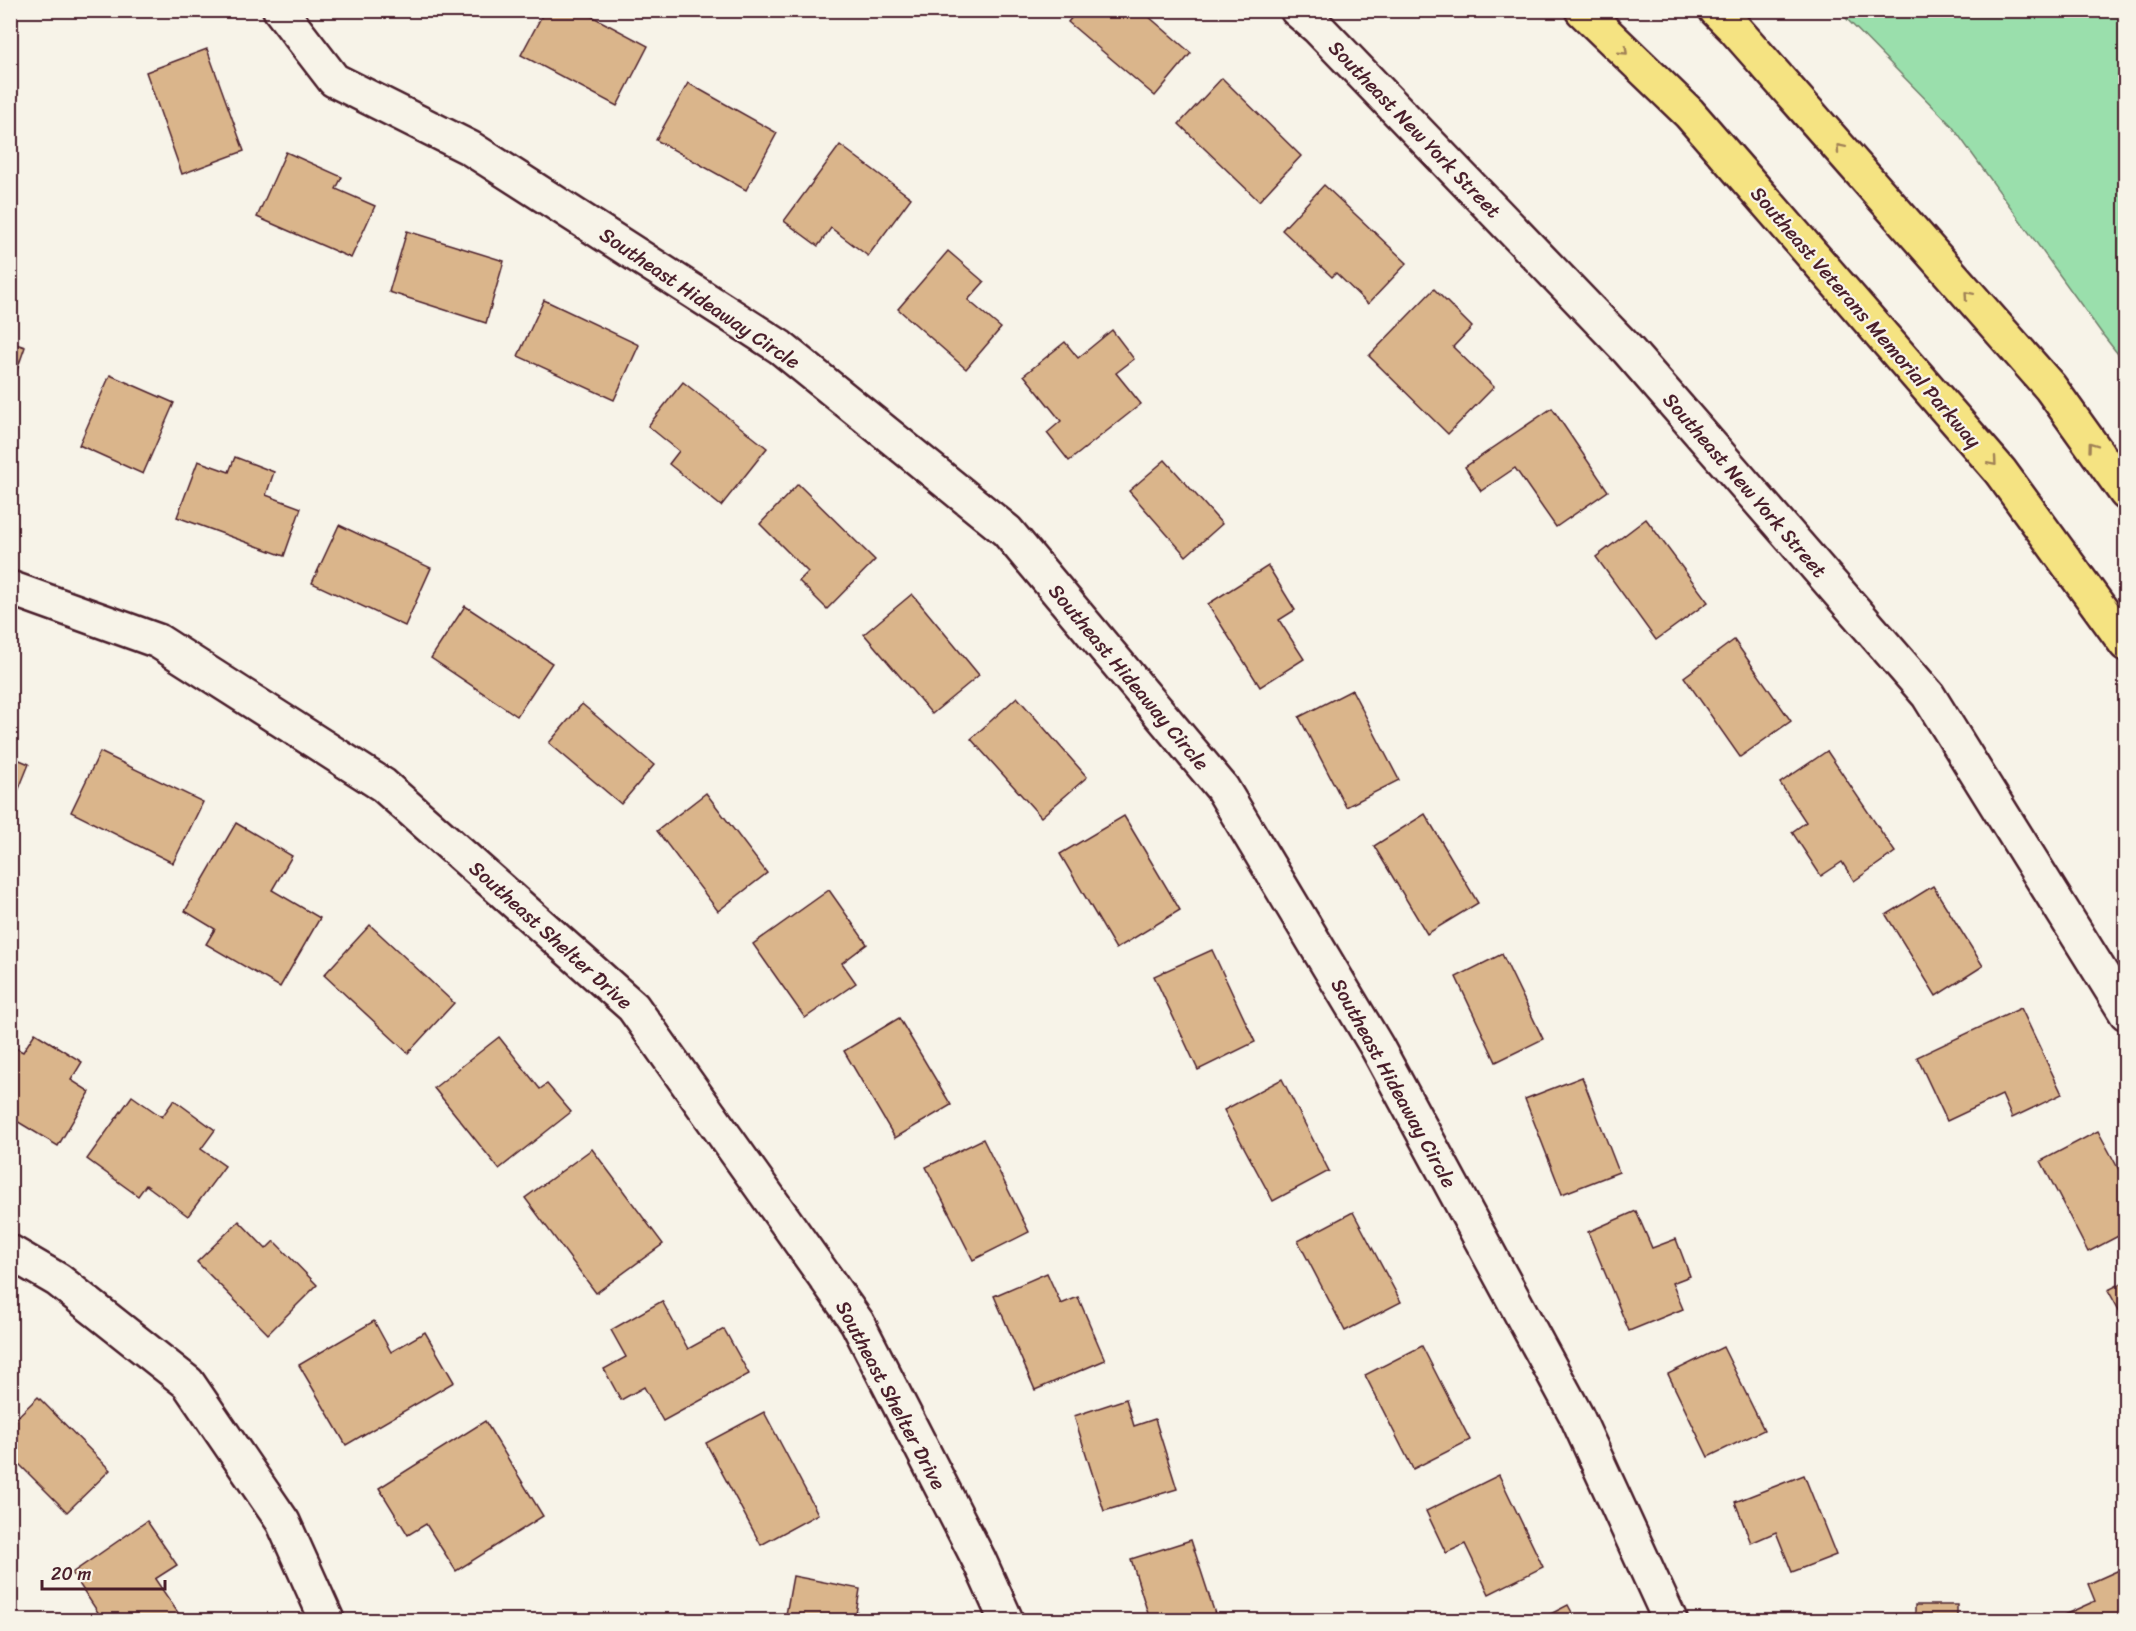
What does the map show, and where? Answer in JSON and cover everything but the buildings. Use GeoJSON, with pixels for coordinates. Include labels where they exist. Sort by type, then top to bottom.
{"type":"FeatureCollection","features":[{"type":"Feature","properties":{"kind":"main road","name":"Southeast Veterans Memorial Parkway"},"geometry":{"type":"LineString","coordinates":[[1582,10],[1689,113],[2000,471],[2126,645]]}},
{"type":"Feature","properties":{"kind":"main road"},"geometry":{"type":"LineString","coordinates":[[1716,10],[2050,387],[2126,493]]}},
{"type":"Feature","properties":{"kind":"street","name":"Southeast Hideaway Circle"},"geometry":{"type":"LineString","coordinates":[[280,10],[334,80],[470,148],[780,347],[1006,531],[1222,788],[1383,1057],[1576,1415],[1670,1620]]}},
{"type":"Feature","properties":{"kind":"street","name":"Southeast New York Street"},"geometry":{"type":"LineString","coordinates":[[1297,10],[1318,28],[1627,349],[1928,695],[2126,1013]]}},
{"type":"Feature","properties":{"kind":"street","name":"Southeast Shelter Drive"},"geometry":{"type":"LineString","coordinates":[[10,588],[158,641],[383,786],[633,1007],[857,1322],[980,1560],[1006,1620]]}},
{"type":"Feature","properties":{"kind":"street"},"geometry":{"type":"LineString","coordinates":[[10,1252],[58,1280],[188,1383],[283,1522],[327,1620]]}},
{"type":"Feature","properties":{"kind":"green space"},"geometry":{"type":"Polygon","coordinates":[[[1839,11],[2125,11],[2125,363],[1952,126],[1839,11]]]}}]}
